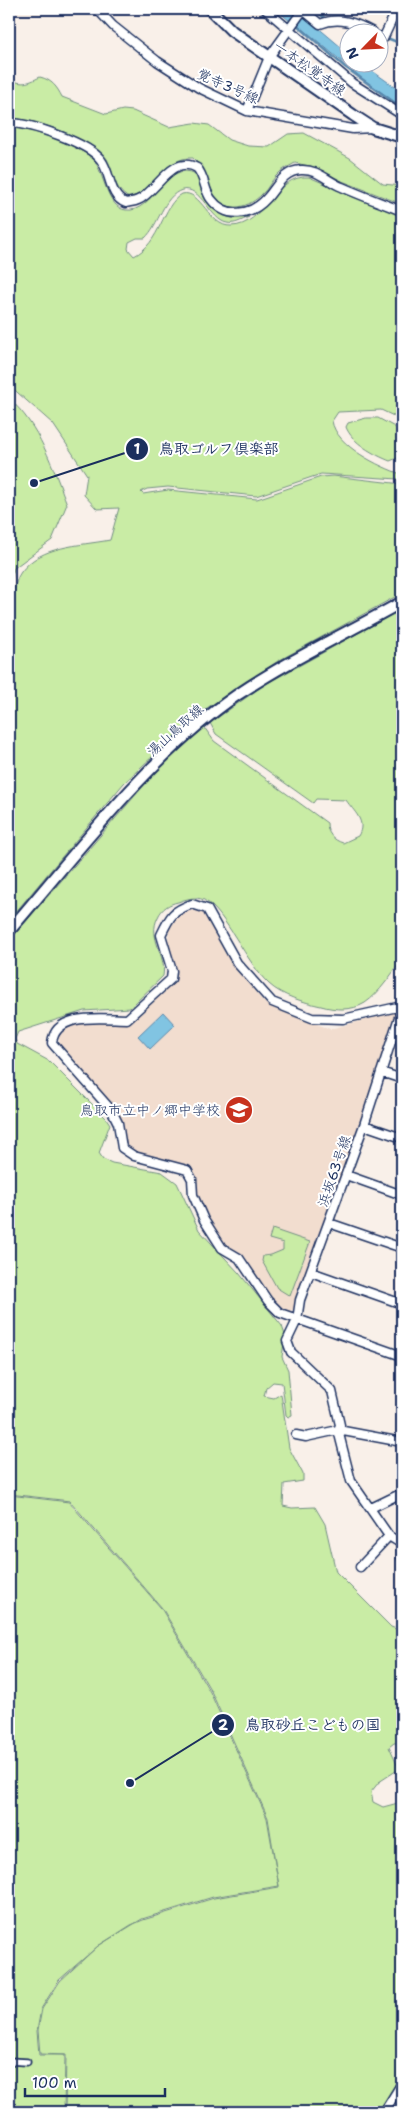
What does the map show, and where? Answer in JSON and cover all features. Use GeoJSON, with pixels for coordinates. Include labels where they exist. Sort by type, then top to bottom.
{"type":"FeatureCollection","features":[{"type":"Feature","properties":{"kind":"main road","name":"一本松覚寺線"},"geometry":{"type":"LineString","coordinates":[[210,9],[232,30],[373,128],[402,137]]}},
{"type":"Feature","properties":{"kind":"main road","name":"湯山鳥取線"},"geometry":{"type":"LineString","coordinates":[[9,931],[107,819],[160,761],[189,734],[232,699],[288,665],[402,602]]}},
{"type":"Feature","properties":{"kind":"street","name":"覚寺3号線"},"geometry":{"type":"LineString","coordinates":[[97,9],[113,26],[157,62],[199,88],[247,111],[353,129],[373,128]]}},
{"type":"Feature","properties":{"kind":"street"},"geometry":{"type":"LineString","coordinates":[[266,9],[290,27],[352,83],[402,115]]}},
{"type":"Feature","properties":{"kind":"street"},"geometry":{"type":"LineString","coordinates":[[388,28],[397,9]]}},
{"type":"Feature","properties":{"kind":"street"},"geometry":{"type":"LineString","coordinates":[[247,111],[269,56],[303,10],[320,24],[336,20],[349,22]]}},
{"type":"Feature","properties":{"kind":"street"},"geometry":{"type":"LineString","coordinates":[[9,123],[23,123],[65,138],[100,158],[106,167],[115,194],[126,203],[139,200],[169,172],[184,166],[197,168],[211,199],[230,213],[239,214],[253,209],[266,200],[287,175],[298,170],[317,172],[340,187],[402,212]]}},
{"type":"Feature","properties":{"kind":"street"},"geometry":{"type":"LineString","coordinates":[[402,1007],[343,1020],[312,1018],[272,1002],[237,963],[207,910],[192,904],[175,910],[161,935],[172,972],[171,979],[127,1019],[79,1018],[61,1027],[53,1036],[52,1043],[60,1055],[112,1111],[118,1123],[122,1148],[134,1156],[187,1170],[192,1179],[193,1195],[204,1220],[222,1248],[239,1258],[254,1277],[268,1302],[280,1313],[402,1356]]}},
{"type":"Feature","properties":{"kind":"street","name":"浜坂63号線"},"geometry":{"type":"LineString","coordinates":[[338,1430],[340,1425],[332,1391],[291,1352],[287,1341],[297,1320],[300,1300],[364,1124],[402,1007]]}},
{"type":"Feature","properties":{"kind":"street"},"geometry":{"type":"LineString","coordinates":[[381,1072],[402,1079]]}},
{"type":"Feature","properties":{"kind":"street"},"geometry":{"type":"LineString","coordinates":[[364,1124],[402,1138]]}},
{"type":"Feature","properties":{"kind":"street"},"geometry":{"type":"LineString","coordinates":[[346,1175],[402,1195]]}},
{"type":"Feature","properties":{"kind":"street"},"geometry":{"type":"LineString","coordinates":[[329,1223],[402,1248]]}},
{"type":"Feature","properties":{"kind":"street"},"geometry":{"type":"LineString","coordinates":[[311,1272],[402,1304]]}},
{"type":"Feature","properties":{"kind":"street"},"geometry":{"type":"LineString","coordinates":[[338,1430],[351,1481],[389,1536],[402,1545],[402,1558]]}},
{"type":"Feature","properties":{"kind":"street"},"geometry":{"type":"LineString","coordinates":[[296,1435],[306,1437],[338,1430],[402,1442]]}},
{"type":"Feature","properties":{"kind":"street"},"geometry":{"type":"LineString","coordinates":[[371,1508],[402,1493]]}},
{"type":"Feature","properties":{"kind":"street"},"geometry":{"type":"LineString","coordinates":[[360,1568],[389,1536]]}},
{"type":"Feature","properties":{"kind":"street"},"geometry":{"type":"LineString","coordinates":[[9,2061],[27,2062]]}},
{"type":"Feature","properties":{"kind":"street"},"geometry":{"type":"LineString","coordinates":[[384,2112],[402,2083]]}},
{"type":"Feature","properties":{"kind":"shaded area","name":"鳥取市立中ノ郷中学校"},"geometry":{"type":"Polygon","coordinates":[[[190,910],[204,912],[234,966],[269,1006],[330,1029],[395,1012],[397,1015],[294,1309],[287,1313],[270,1299],[224,1244],[204,1211],[196,1191],[195,1182],[176,1164],[127,1149],[123,1144],[120,1120],[60,1046],[59,1038],[65,1027],[77,1022],[128,1021],[174,980],[175,967],[168,944],[169,925],[180,912],[190,910]]]}},
{"type":"Feature","properties":{"kind":"green space"},"geometry":{"type":"Polygon","coordinates":[[[40,77],[54,84],[62,97],[106,114],[123,110],[133,111],[169,127],[194,123],[209,125],[229,140],[248,146],[269,147],[288,134],[304,133],[350,158],[383,184],[402,186],[402,204],[342,181],[314,167],[295,163],[278,174],[257,199],[239,207],[227,206],[216,197],[204,173],[193,158],[183,159],[167,168],[146,189],[129,198],[117,186],[107,159],[100,153],[72,136],[52,128],[31,122],[9,121],[9,78],[24,83],[40,77]]]}},
{"type":"Feature","properties":{"kind":"green space"},"geometry":{"type":"Polygon","coordinates":[[[9,127],[29,130],[54,138],[87,154],[94,160],[110,197],[120,208],[126,210],[136,209],[144,204],[168,179],[176,173],[185,171],[196,174],[215,208],[221,213],[228,217],[249,217],[235,223],[221,221],[195,193],[189,190],[182,190],[170,198],[145,238],[137,238],[129,242],[128,249],[134,256],[150,242],[170,206],[182,194],[189,194],[195,197],[217,221],[223,225],[231,226],[243,224],[253,218],[287,183],[297,178],[309,177],[402,217],[402,420],[381,410],[338,412],[332,421],[335,430],[350,447],[371,461],[401,474],[398,479],[321,474],[256,496],[168,487],[147,489],[141,492],[143,494],[168,490],[257,499],[321,477],[333,476],[402,484],[402,593],[278,661],[198,714],[124,783],[9,920],[9,609],[15,585],[21,572],[39,556],[61,548],[110,540],[119,508],[97,509],[84,495],[87,475],[53,424],[9,385],[9,127]]]}},
{"type":"Feature","properties":{"kind":"green space"},"geometry":{"type":"Polygon","coordinates":[[[9,399],[20,409],[37,434],[67,504],[52,540],[14,568],[9,590],[9,399]]]}},
{"type":"Feature","properties":{"kind":"green space"},"geometry":{"type":"Polygon","coordinates":[[[366,418],[378,418],[402,431],[402,456],[390,461],[371,452],[353,438],[346,427],[348,423],[366,418]]]}},
{"type":"Feature","properties":{"kind":"green space"},"geometry":{"type":"Polygon","coordinates":[[[402,609],[402,960],[380,989],[360,1006],[343,1009],[314,1004],[286,995],[269,984],[261,975],[212,906],[204,900],[191,898],[169,905],[160,914],[155,925],[155,932],[162,961],[163,976],[130,1008],[84,1011],[18,1032],[15,1039],[17,1044],[49,1061],[106,1118],[110,1124],[99,1153],[103,1159],[112,1163],[162,1172],[177,1183],[199,1230],[239,1273],[282,1326],[285,1335],[282,1357],[288,1370],[292,1415],[288,1417],[286,1415],[282,1383],[273,1382],[266,1388],[264,1396],[274,1398],[281,1394],[289,1448],[303,1474],[303,1481],[284,1484],[283,1506],[292,1508],[315,1507],[325,1524],[336,1572],[391,1627],[402,1631],[402,1743],[394,1743],[389,1747],[399,1769],[379,1782],[371,1792],[373,1802],[383,1807],[398,1803],[402,1797],[402,2077],[380,2112],[243,2112],[238,2106],[227,2112],[65,2112],[66,2055],[40,2054],[38,2030],[42,2009],[60,1981],[98,1946],[131,1925],[214,1898],[279,1887],[268,1818],[211,1691],[162,1608],[70,1501],[9,1494],[9,941],[166,760],[204,727],[214,741],[327,823],[329,833],[336,840],[343,843],[358,836],[361,826],[360,821],[346,800],[316,799],[313,803],[216,734],[210,723],[264,685],[402,609]]]}},
{"type":"Feature","properties":{"kind":"green space"},"geometry":{"type":"Polygon","coordinates":[[[272,1229],[310,1242],[290,1296],[277,1288],[262,1261],[263,1256],[283,1250],[283,1243],[269,1239],[272,1229]]]}},
{"type":"Feature","properties":{"kind":"green space"},"geometry":{"type":"Polygon","coordinates":[[[9,1495],[69,1502],[161,1608],[210,1692],[267,1818],[279,1886],[213,1897],[142,1919],[98,1946],[59,1980],[41,2009],[37,2031],[39,2055],[65,2055],[64,2112],[9,2112],[9,1495]]]}},
{"type":"Feature","properties":{"kind":"water"},"geometry":{"type":"Polygon","coordinates":[[[276,9],[296,9],[338,45],[338,58],[296,23],[291,22],[276,9]]]}},
{"type":"Feature","properties":{"kind":"water"},"geometry":{"type":"Polygon","coordinates":[[[355,72],[374,72],[402,92],[402,107],[355,72]]]}},
{"type":"Feature","properties":{"kind":"water"},"geometry":{"type":"Polygon","coordinates":[[[163,1012],[175,1025],[150,1049],[138,1036],[163,1012]]]}},
{"type":"Feature","properties":{"kind":"waterway"},"geometry":{"type":"LineString","coordinates":[[313,9],[325,18]]}},
{"type":"Feature","properties":{"kind":"waterway"},"geometry":{"type":"LineString","coordinates":[[296,24],[345,67],[402,108]]}},
{"type":"Feature","properties":{"kind":"waterway"},"geometry":{"type":"LineString","coordinates":[[123,38],[149,60]]}},
{"type":"Feature","properties":{"kind":"waterway"},"geometry":{"type":"LineString","coordinates":[[388,38],[402,44]]}},
{"type":"Feature","properties":{"kind":"place","name":"鳥取ゴルフ倶楽部"},"geometry":{"type":"Point","coordinates":[34,483]}},
{"type":"Feature","properties":{"kind":"place","name":"鳥取市立中ノ郷中学校"},"geometry":{"type":"Point","coordinates":[239,1110]}},
{"type":"Feature","properties":{"kind":"place","name":"鳥取砂丘こどもの国"},"geometry":{"type":"Point","coordinates":[130,1783]}}]}
